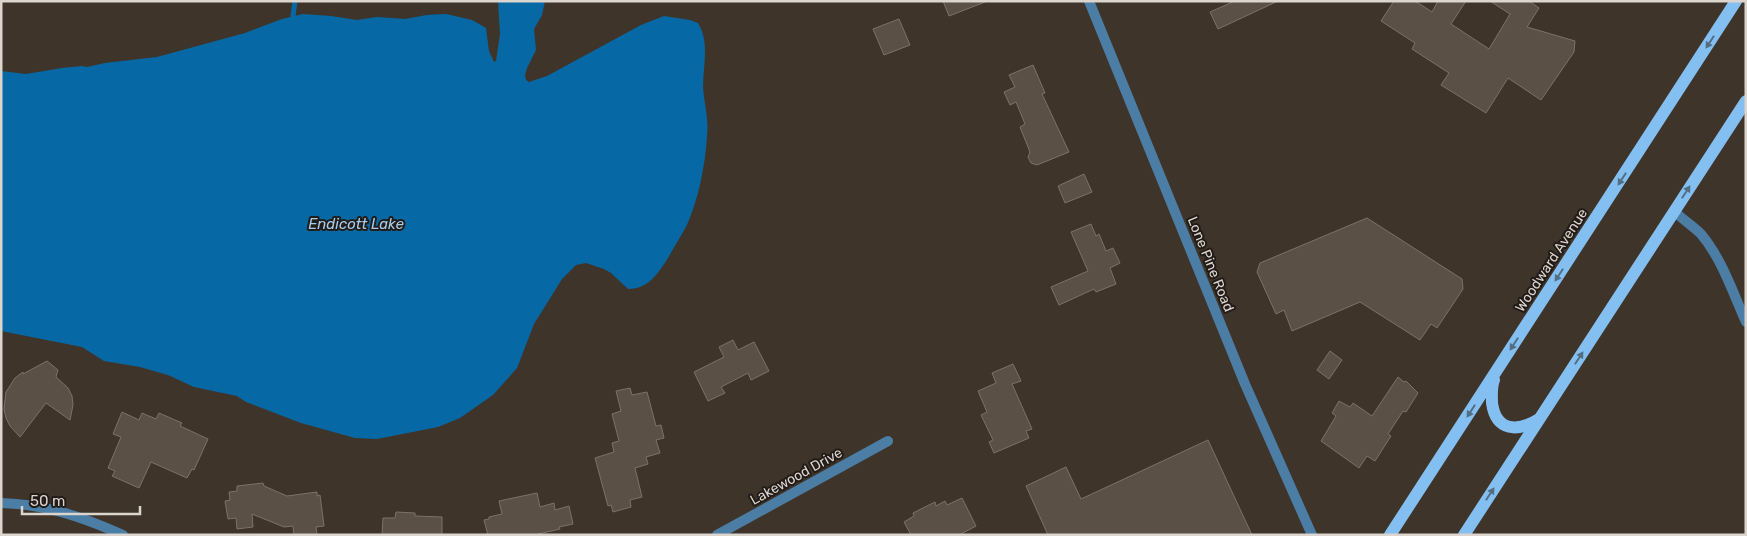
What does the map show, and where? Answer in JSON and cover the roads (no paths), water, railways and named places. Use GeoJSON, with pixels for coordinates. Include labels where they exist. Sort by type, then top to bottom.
{"type":"FeatureCollection","features":[{"type":"Feature","properties":{"kind":"main road","name":"Woodward Avenue"},"geometry":{"type":"LineString","coordinates":[[1390,535],[1736,1]]}},
{"type":"Feature","properties":{"kind":"main road"},"geometry":{"type":"LineString","coordinates":[[1464,535],[1746,101]]}},
{"type":"Feature","properties":{"kind":"main road"},"geometry":{"type":"LineString","coordinates":[[1497,370],[1492,383],[1495,416],[1504,426],[1518,428],[1539,419]]}},
{"type":"Feature","properties":{"kind":"street","name":"Lone Pine Road"},"geometry":{"type":"LineString","coordinates":[[1089,1],[1245,384],[1312,535]]}},
{"type":"Feature","properties":{"kind":"street"},"geometry":{"type":"LineString","coordinates":[[1674,212],[1700,233],[1711,248],[1746,322]]}},
{"type":"Feature","properties":{"kind":"street","name":"Lakewood Drive"},"geometry":{"type":"LineString","coordinates":[[717,535],[888,441]]}},
{"type":"Feature","properties":{"kind":"street"},"geometry":{"type":"LineString","coordinates":[[1,503],[40,506],[64,512],[123,535]]}},
{"type":"Feature","properties":{"kind":"water","name":"Endicott Lake"},"geometry":{"type":"Polygon","coordinates":[[[498,1],[545,1],[542,15],[534,29],[536,50],[525,75],[526,80],[529,82],[547,76],[641,25],[664,16],[698,23],[705,46],[703,87],[707,123],[706,147],[701,181],[687,225],[668,258],[652,279],[642,286],[628,289],[604,269],[586,263],[576,265],[562,279],[534,324],[517,368],[493,395],[460,418],[438,427],[377,439],[355,438],[301,423],[246,402],[237,396],[194,387],[168,375],[140,367],[104,361],[82,347],[1,331],[1,71],[26,74],[157,57],[245,33],[282,19],[303,14],[357,20],[377,17],[405,19],[446,14],[472,20],[486,28],[489,51],[494,62],[496,61],[500,34],[498,1]]]}},
{"type":"Feature","properties":{"kind":"waterway"},"geometry":{"type":"LineString","coordinates":[[293,16],[295,1]]}}]}
